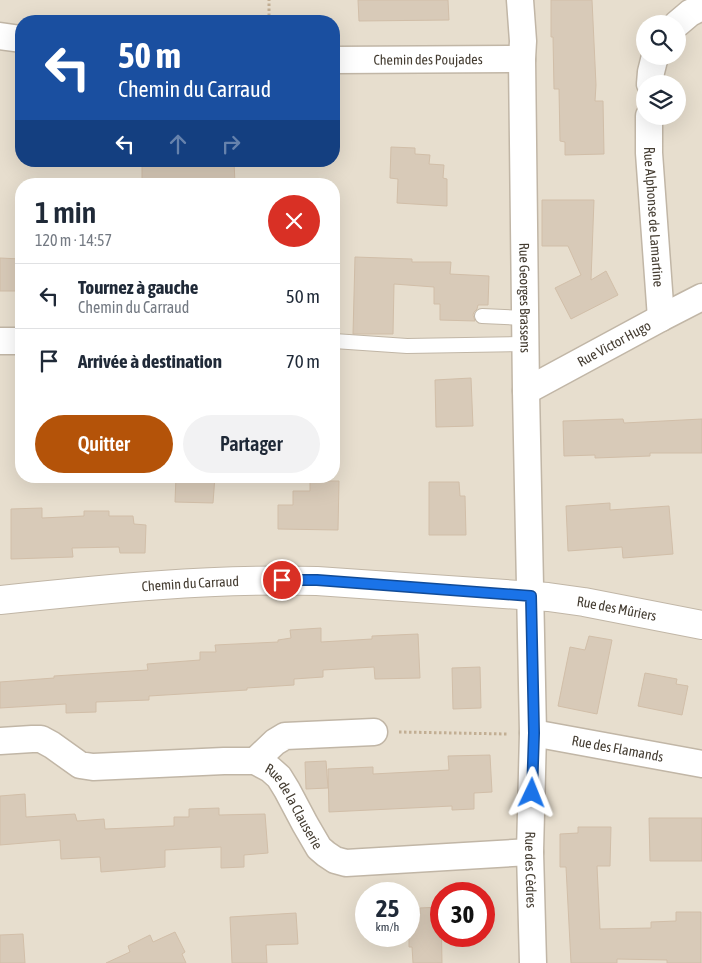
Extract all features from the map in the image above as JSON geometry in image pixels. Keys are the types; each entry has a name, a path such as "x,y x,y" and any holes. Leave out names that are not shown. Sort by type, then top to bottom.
{"street":[{"name":"Rue Georges Brassens","path":"520,0 523,42 525,331 531,596"},
{"path":"686,16 702,7"},
{"path":"0,36 15,38"},
{"name":"Chemin des Poujades","path":"340,60 522,59"},
{"name":"Rue Alphonse de Lamartine","path":"649,125 649,154 661,318"},
{"name":"Rue Victor Hugo","path":"526,390 702,298"},
{"path":"0,341 15,341"},
{"name":"Chemin du Carraud","path":"0,600 162,585 282,580 317,580 531,596"},
{"name":"Rue des Mûriers","path":"531,596 584,602 702,625"},
{"name":"Rue des Cèdres","path":"531,596 534,733 530,852 532,963"},
{"path":"255,761 274,742 285,736 374,732"},
{"name":"Rue des Flamands","path":"534,733 702,764"},
{"name":"Rue de la Clauserie","path":"0,741 40,740 52,745 80,765 93,767 255,761 270,768 279,777 319,848 335,860 346,863 530,852"}],"lane":[{"path":"482,316 525,331"},
{"path":"340,341 407,346 525,331"}],"path":[{"path":"270,0 270,15"},
{"path":"374,732 534,733"}],"shaded area":[{"path":"0,0 702,0 702,963 0,963"}],"building":[{"path":"358,0 448,0 449,20 359,21"},
{"path":"551,0 592,0 595,101 603,101 604,154 565,155 565,142 560,141 559,89 554,89"},
{"path":"391,147 415,148 415,154 430,155 429,164 444,165 443,178 447,179 447,206 397,203 398,179 390,178"},
{"path":"142,167 234,167 235,178 142,178"},
{"path":"542,200 594,200 591,280 606,271 618,295 571,319 555,288 581,275 568,246 542,246"},
{"path":"355,257 412,259 412,262 451,262 450,274 489,276 488,305 478,305 473,315 475,321 440,320 440,304 434,304 434,287 394,284 393,334 353,334"},
{"path":"0,258 15,259 15,291 0,291"},
{"path":"471,378 473,426 436,427 435,380"},
{"path":"623,419 624,423 702,419 702,453 650,453 650,456 595,458 595,455 564,456 563,421"},
{"path":"429,482 459,482 460,496 465,496 466,535 429,535"},
{"path":"176,483 214,483 213,503 175,502"},
{"path":"310,483 339,483 338,530 278,529 278,505 293,505 293,491 310,491"},
{"path":"610,503 610,510 669,506 673,554 623,558 622,547 568,551 566,506"},
{"path":"42,508 42,518 84,516 84,511 109,511 109,516 133,516 134,524 146,525 145,553 120,553 119,547 72,548 73,557 11,559 11,509"},
{"path":"321,628 321,642 372,639 372,636 418,634 420,678 375,679 374,667 323,670 323,677 294,679 294,685 149,696 149,700 96,702 96,712 66,713 66,704 0,708 0,682 54,678 54,676 148,670 147,664 200,660 200,652 216,652 215,645 278,642 278,640 291,638 290,630"},
{"path":"589,636 612,640 597,714 558,706 570,647 585,650"},
{"path":"480,667 481,708 453,709 452,668"},
{"path":"645,673 677,679 676,684 688,686 682,715 638,706"},
{"path":"490,755 492,792 474,793 474,809 452,810 452,806 329,812 328,769 373,767 373,774 449,770 448,756"},
{"path":"326,761 328,788 306,789 305,762"},
{"path":"25,794 26,817 75,814 77,821 104,819 105,829 174,826 174,817 189,817 189,809 219,808 219,815 265,814 268,853 244,855 244,867 221,868 221,847 165,850 165,867 101,872 100,857 61,859 60,840 0,845 0,796"},
{"path":"649,818 702,818 702,861 650,861"},
{"path":"578,827 611,827 610,866 597,866 600,929 651,928 651,922 676,921 676,912 701,912 701,963 667,963 667,960 617,959 617,963 571,963 566,867 560,867 560,834 578,833"},
{"path":"420,908 430,908 430,947 442,947 442,963 413,963 412,947 420,947"},
{"path":"296,913 298,944 266,945 267,963 232,963 230,917"},
{"path":"175,932 185,952 182,954 186,963 106,963 130,952 128,946 150,935 153,942"},
{"path":"23,934 25,963 0,963 0,935"}],"route":[{"path":"282,580 317,580 531,596 534,733 532,793"}]}
